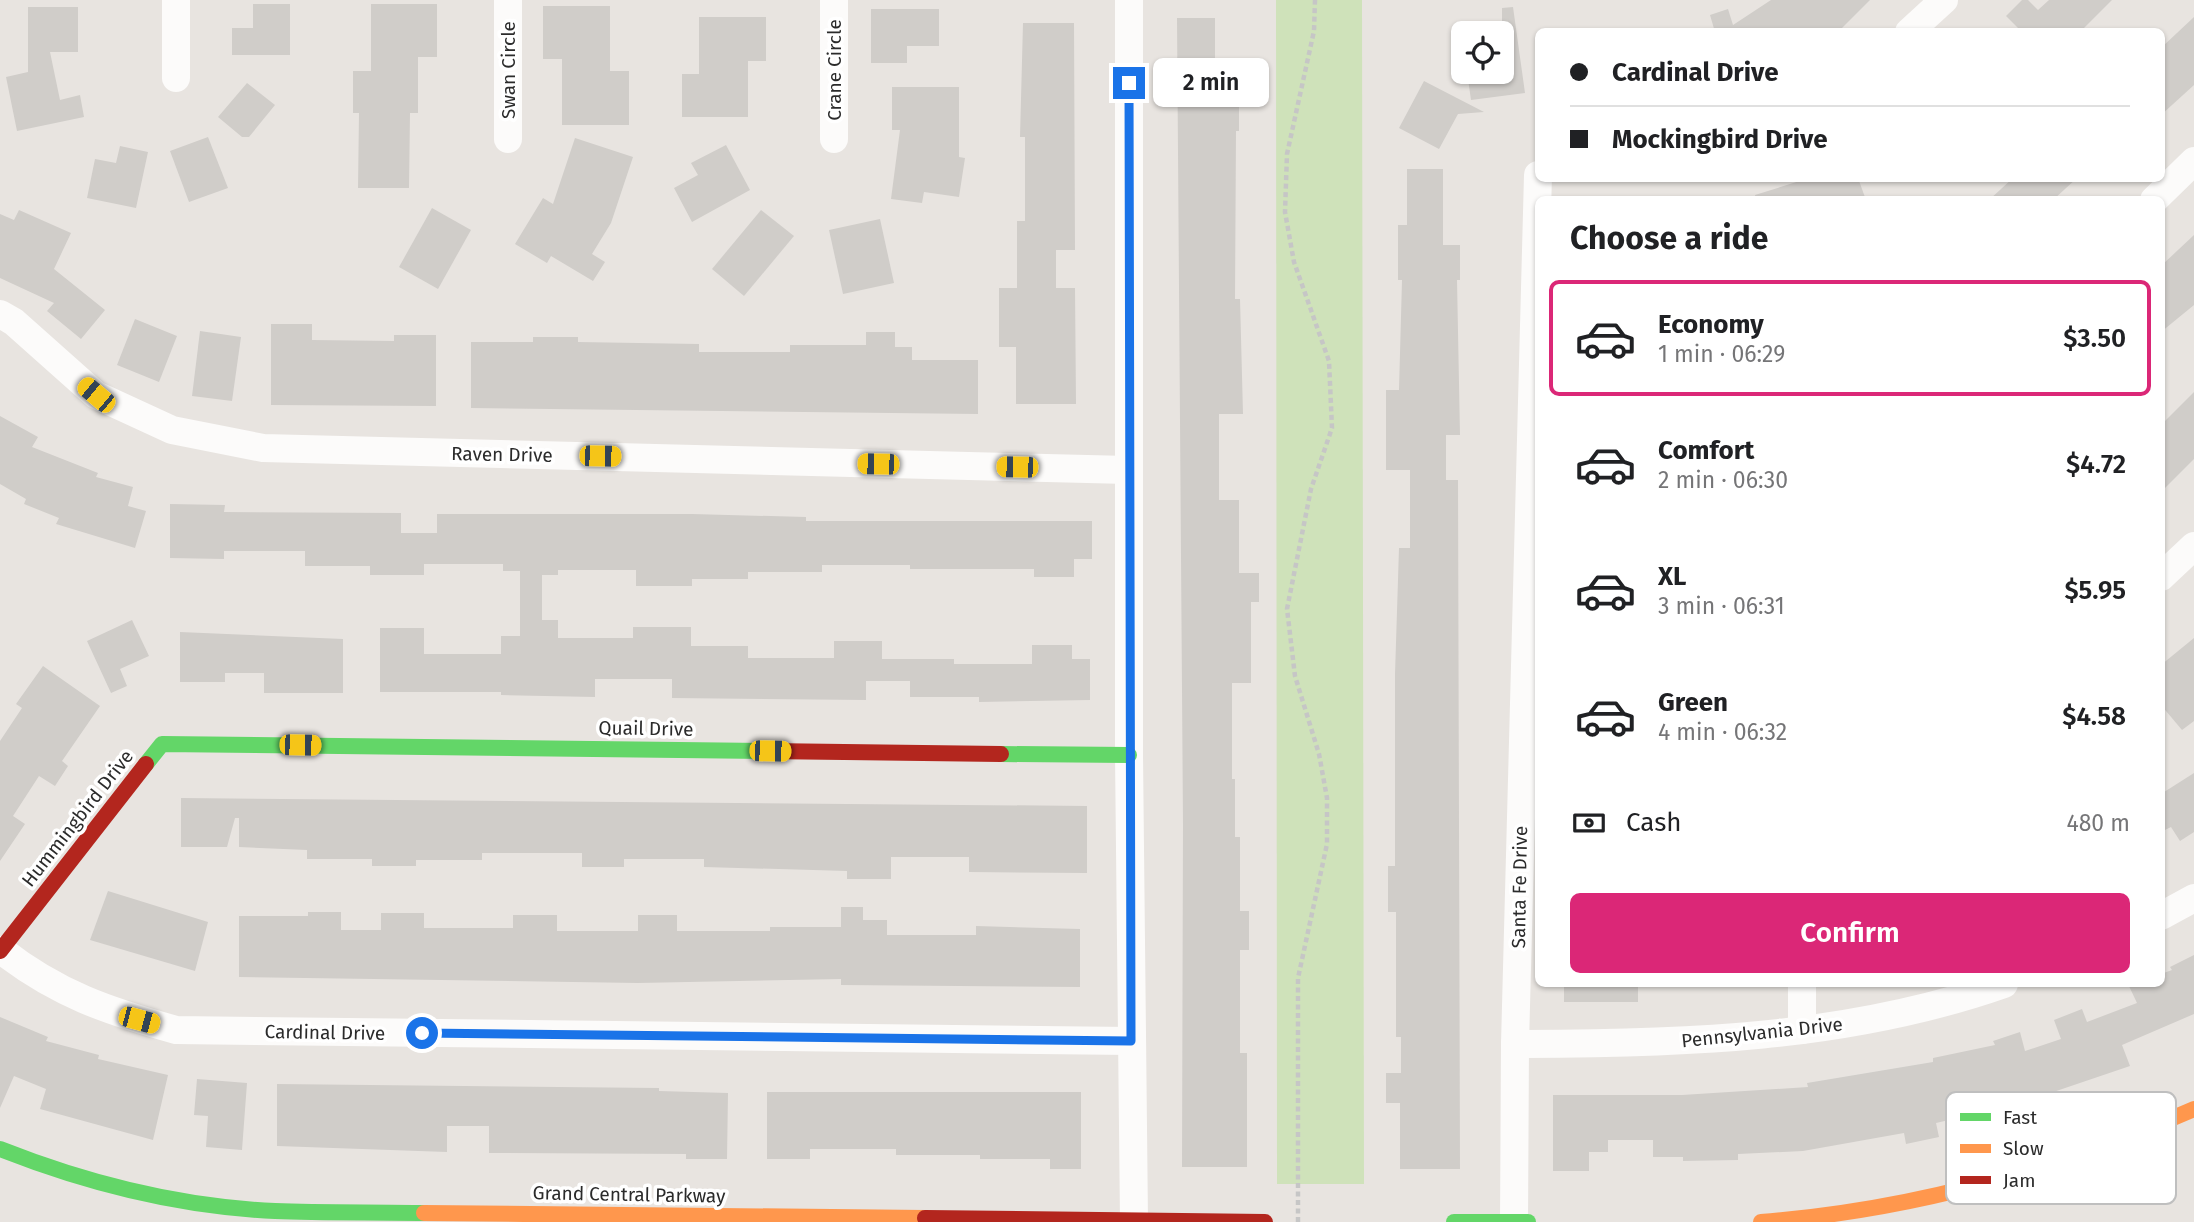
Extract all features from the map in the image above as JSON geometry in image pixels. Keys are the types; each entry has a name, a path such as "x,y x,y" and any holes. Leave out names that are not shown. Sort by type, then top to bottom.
{"street":[{"path":"176,0 176,78"},
{"name":"Swan Circle","path":"508,0 508,139"},
{"name":"Crane Circle","path":"834,0 834,139"},
{"path":"1129,0 1129,755 1134,1221"},
{"path":"1913,28 1944,0"},
{"path":"2158,196 2194,162"},
{"name":"Santa Fe Drive","path":"1514,1222 1515,1044 1535,288"},
{"name":"Raven Drive","path":"0,314 14,322 96,395 172,430 263,449 1128,470"},
{"path":"2165,573 2194,546"},
{"name":"Quail Drive","path":"162,744 1129,755"},
{"name":"Hummingbird Drive","path":"0,950 162,744"},
{"path":"2165,914 2194,898"},
{"name":"Cardinal Drive","path":"0,950 32,974 84,1002 176,1030 1131,1041"},
{"path":"1802,987 1802,1030"},
{"name":"Pennsylvania Drive","path":"1515,1044 1685,1041 1802,1030 1933,1006 1994,987"},
{"path":"2176,1117 2194,1109"},
{"name":"Grand Central Parkway","path":"0,1149 36,1163 170,1199 273,1217 1265,1222"},
{"path":"1761,1222 1872,1210 1946,1193"},
{"path":"1454,1222 1528,1222"}],"path":[{"path":"1298,1222 1298,978 1327,844 1327,797 1319,754 1295,676 1287,608 1311,489 1332,428 1329,361 1294,262 1285,212 1287,154 1314,32 1315,0"}],"green space":[{"path":"1276,0 1362,0 1364,1184 1277,1184"}],"building":[{"path":"1771,0 1870,0 1842,28 1714,28 1710,15 1728,9 1733,25"},
{"path":"2022,0 2028,0 2038,10 2049,0 2112,0 2084,28 2018,28 2006,16"},
{"path":"253,4 290,4 290,55 232,55 232,28 253,28"},
{"path":"371,4 437,4 437,57 418,57 418,113 410,113 409,188 358,188 359,113 353,113 353,71 371,71"},
{"path":"543,6 610,6 610,71 629,71 629,125 562,125 562,59 543,59"},
{"path":"28,7 78,7 78,52 50,52 60,100 80,95 84,117 17,131 6,77 28,72"},
{"path":"1513,7 1525,93 1471,100 1469,84 1514,84 1514,21 1502,21 1502,8"},
{"path":"871,9 939,9 939,46 907,46 907,63 871,63"},
{"path":"699,17 766,17 766,61 748,61 748,117 682,117 682,74 699,74"},
{"path":"2194,17 2194,85 2165,111 2165,44"},
{"path":"1177,18 1215,18 1215,75 1224,75 1224,94 1239,94 1239,131 1236,131 1235,299 1240,299 1243,414 1219,414 1219,500 1239,500 1239,573 1259,573 1259,602 1251,602 1251,683 1232,683 1232,779 1235,779 1235,837 1240,837 1240,911 1249,911 1249,950 1240,950 1240,1053 1247,1053 1247,1167 1182,1167 1183,824"},
{"path":"1023,23 1074,23 1075,250 1056,250 1056,288 1075,288 1076,404 1016,404 1016,347 999,347 999,288 1017,288 1017,221 1025,221 1025,137 1020,137"},
{"path":"1424,81 1484,112 1458,114 1439,149 1399,128"},
{"path":"247,83 275,105 249,137 242,137 218,117"},
{"path":"892,87 959,87 959,157 965,158 959,197 924,192 922,203 891,199 900,130 892,130"},
{"path":"208,137 228,188 189,202 170,151"},
{"path":"575,138 633,157 611,223 592,254 605,262 593,281 551,256 547,263 515,244 543,198 553,204"},
{"path":"726,145 750,190 692,222 674,188 698,175 691,163"},
{"path":"120,146 148,152 136,208 87,198 95,159 116,163"},
{"path":"1407,169 1443,169 1443,245 1460,245 1460,280 1457,280 1460,435 1446,435 1446,480 1458,480 1460,1169 1400,1169 1400,1103 1386,1103 1386,1073 1401,1073 1401,1037 1396,1037 1396,912 1388,912 1388,866 1395,866 1395,674 1399,548 1410,548 1410,470 1386,470 1386,390 1399,390 1402,280 1398,280 1398,225 1407,225"},
{"path":"1796,182 1859,182 1865,196 1755,196"},
{"path":"2009,182 2073,182 2057,196 1993,196"},
{"path":"432,208 471,230 438,289 399,267"},
{"path":"19,210 71,233 54,269 105,310 81,339 47,311 54,303 0,278 0,214 14,220"},
{"path":"761,210 794,236 744,296 712,269"},
{"path":"880,219 894,283 843,294 829,230"},
{"path":"2194,235 2194,305 2165,329 2165,262"},
{"path":"135,319 177,336 159,382 117,365"},
{"path":"271,324 312,324 312,340 394,341 394,335 436,335 436,406 271,405"},
{"path":"200,331 241,337 232,401 192,396"},
{"path":"866,332 895,332 895,347 912,347 912,360 978,360 978,414 471,408 471,342 533,342 533,337 578,337 578,342 699,344 699,352 790,352 790,345 866,345"},
{"path":"2194,392 2194,459 2165,488 2165,421"},
{"path":"0,416 38,437 32,447 98,473 96,477 133,487 128,506 146,511 135,548 56,524 59,518 24,504 26,499 0,484"},
{"path":"170,504 225,505 224,512 401,513 401,533 437,533 437,514 692,514 806,517 806,521 1092,521 1092,559 1074,559 1074,577 1034,577 1034,569 910,569 910,565 822,565 822,572 748,572 748,579 692,579 692,586 636,586 636,570 558,570 558,575 542,575 542,620 558,620 558,638 633,638 633,627 691,627 691,646 748,646 748,658 834,658 834,641 882,641 882,659 954,659 954,664 1032,664 1032,645 1072,645 1072,659 1090,659 1090,700 979,702 979,697 910,697 910,681 866,681 866,700 672,698 672,679 595,679 595,697 501,695 501,692 380,692 380,628 424,628 424,654 501,654 501,636 520,636 520,571 503,571 503,564 424,564 424,575 370,575 370,566 305,566 305,551 224,551 224,559 170,558"},
{"path":"132,620 149,656 120,669 127,686 111,693 87,641"},
{"path":"180,632 343,639 343,693 264,693 264,673 225,673 225,682 180,682"},
{"path":"2194,638 2194,721 2182,730 2165,710 2165,662"},
{"path":"43,666 100,706 62,761 68,766 55,786 39,776 13,816 25,824 0,861 0,741 22,708 16,704"},
{"path":"2194,773 2194,832 2180,841 2171,827 2165,830 2165,791"},
{"path":"181,798 1087,806 1087,873 969,872 969,857 891,857 891,879 847,879 847,871 704,867 704,859 624,859 624,867 582,867 582,853 482,853 482,860 416,860 416,866 372,866 372,859 307,859 307,850 239,847 239,818 235,818 227,847 181,847"},
{"path":"108,891 208,922 195,971 90,940"},
{"path":"841,907 863,907 863,920 887,920 887,935 976,935 976,926 1080,929 1080,987 841,985 841,979 638,983 239,977 239,916 308,916 308,912 341,912 341,930 381,930 381,913 424,913 424,928 513,928 513,915 557,915 557,931 638,931 638,915 677,915 677,931 770,931 770,927 841,927"},
{"path":"2194,955 2194,1014 2122,1045 2130,1066 2053,1092 1946,1092 1946,1121 1936,1123 1939,1137 1906,1144 1904,1133 1803,1151 1738,1154 1738,1160 1683,1161 1683,1157 1653,1157 1653,1140 1608,1140 1608,1152 1589,1152 1589,1171 1553,1171 1553,1095 1682,1095 1808,1087 1807,1083 1933,1062 1933,1058 1995,1045 1993,1041 2020,1032 2025,1051 2061,1039 2054,1020 2082,1009 2087,1022 2137,1003 2129,987 2165,987 2165,973 2172,970 2170,967"},
{"path":"1564,987 1638,987 1638,1002 1564,1002"},
{"path":"0,1017 48,1037 46,1041 99,1055 98,1059 168,1075 153,1140 40,1109 46,1089 14,1076 0,1108"},
{"path":"197,1079 247,1083 242,1150 206,1147 208,1116 194,1115"},
{"path":"277,1084 659,1088 659,1091 728,1093 727,1159 686,1159 686,1154 489,1153 489,1126 447,1126 447,1152 277,1146"},
{"path":"767,1092 1081,1092 1081,1169 1050,1169 1050,1159 980,1159 980,1155 896,1155 896,1149 810,1149 810,1159 767,1159"}],"traffic: fast":[{"path":"146,764 162,744 766,751"},
{"path":"1001,754 1129,755"},
{"path":"0,1149 100,1183 170,1199 275,1211 424,1213"},
{"path":"1454,1222 1528,1222"}],"traffic: slow":[{"path":"2176,1116 2194,1109"},
{"path":"1761,1222 1873,1208 1946,1193"},
{"path":"424,1213 925,1218"}],"traffic: jam":[{"path":"766,751 1001,754"},
{"path":"0,951 146,764"},
{"path":"925,1218 1265,1222"}],"route":[{"path":"422,1033 1131,1041 1129,83"}]}
